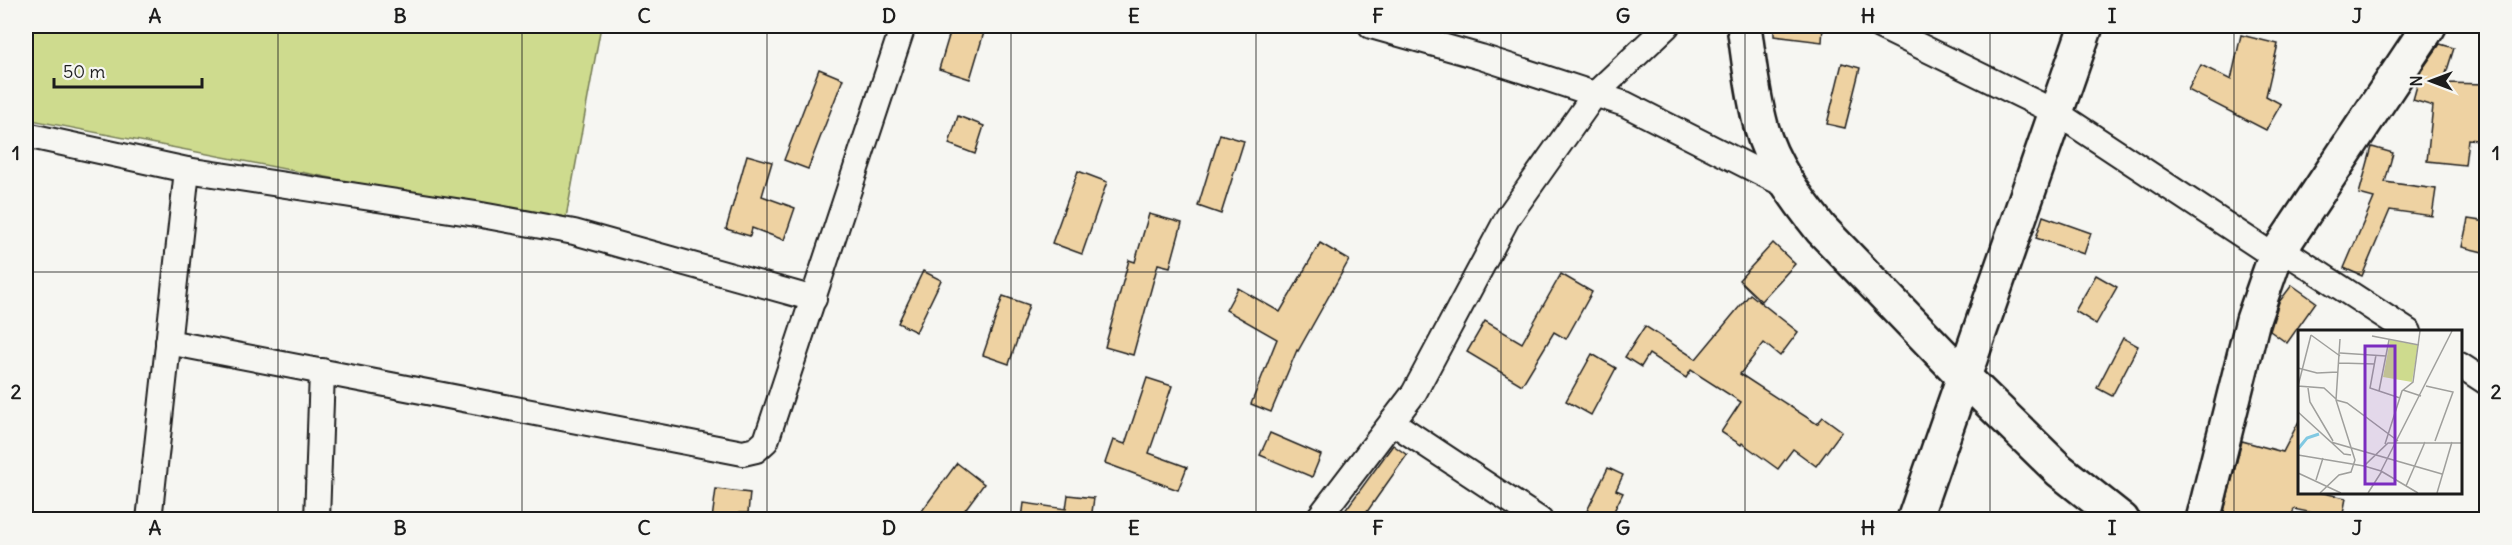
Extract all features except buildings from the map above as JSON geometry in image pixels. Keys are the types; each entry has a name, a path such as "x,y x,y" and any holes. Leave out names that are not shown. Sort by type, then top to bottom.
{"main road":[{"path":"1743,26 1761,128 1791,188 1821,229 1964,377 2059,470 2122,519"},
{"path":"1914,519 2086,26"},
{"path":"2203,519 2253,320 2278,252 2429,26"}],"street":[{"path":"168,342 743,453 756,450 766,441 903,26"},
{"path":"1371,26 1625,104 1791,188"},
{"path":"1317,519 1414,393 1508,217 1595,94 1667,26"},
{"path":"1879,26 2057,113 2406,330"},
{"path":"26,135 187,170 476,214 574,232 814,299"},
{"path":"149,519 187,170"},
{"path":"2461,366 2487,382"},
{"path":"316,519 321,371"},
{"path":"1392,422 1540,519"}],"green space":[{"path":"26,26 601,26 565,223 26,119"}]}
